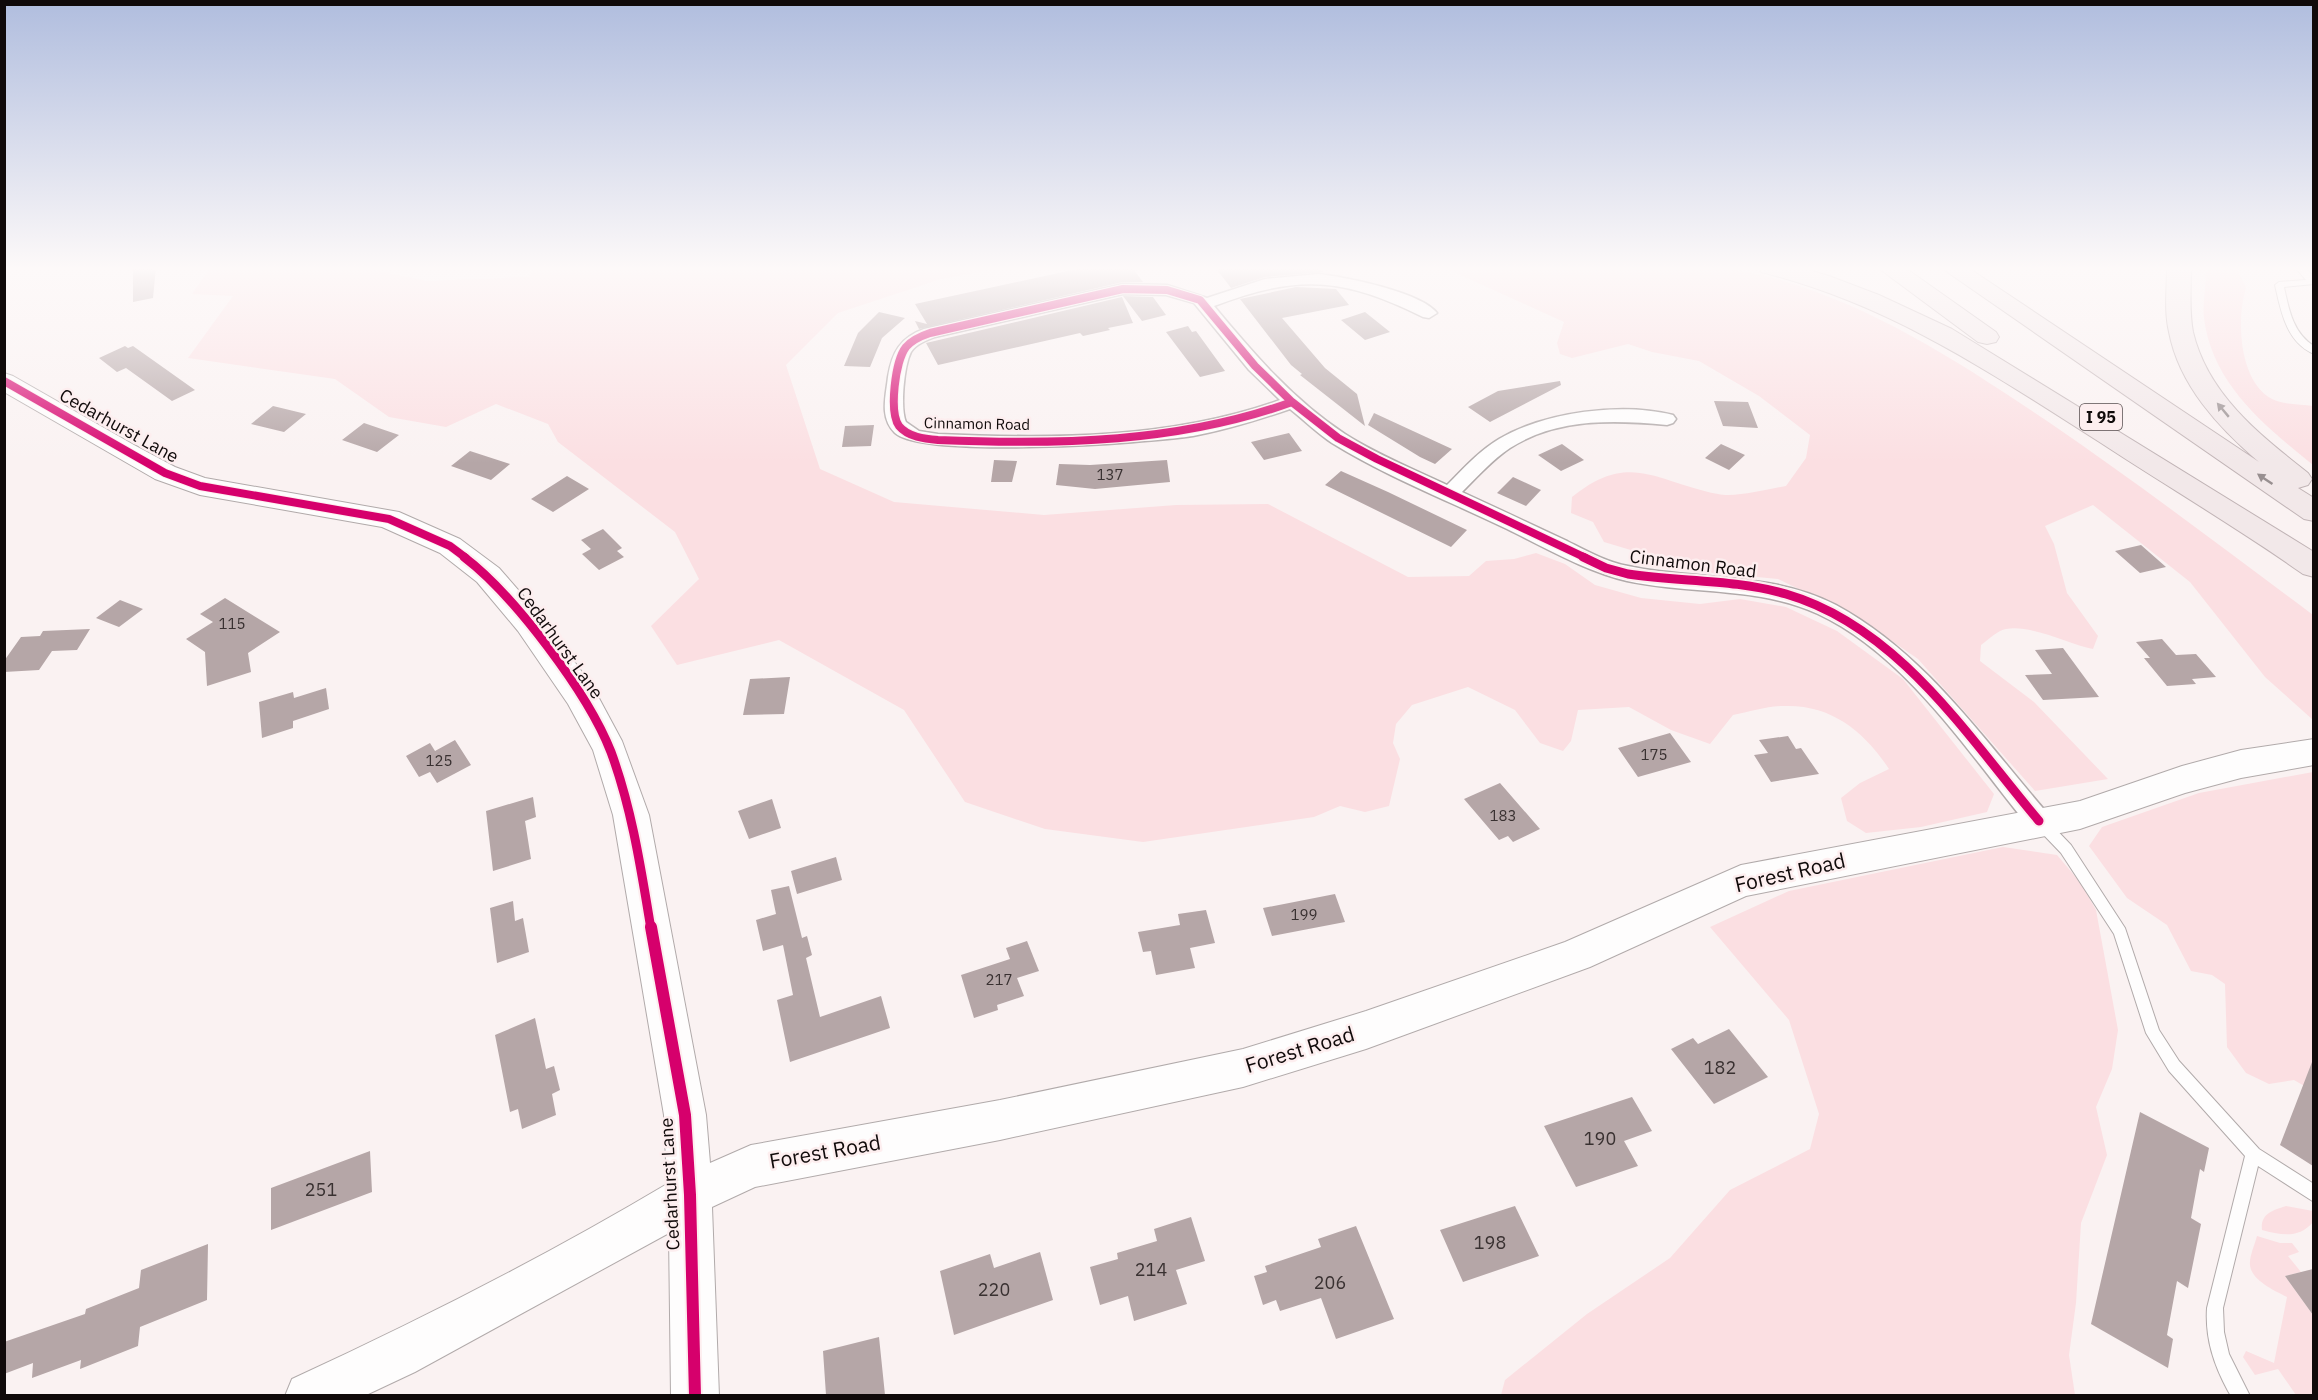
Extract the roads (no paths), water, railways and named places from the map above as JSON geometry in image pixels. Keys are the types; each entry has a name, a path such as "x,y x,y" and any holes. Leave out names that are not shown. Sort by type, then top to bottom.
{"highway":[{"path":"1941,332 2291,551"},
{"name":"I 95","path":"1981,332 2313,567"},
{"name":"I 95","path":"2048,332 2313,512"},
{"path":"2181,332 2196,372 2240,429 2313,490"}],"main road":[{"name":"Cedarhurst Lane","path":"4,381 123,451 165,473 200,486 389,519 450,546 488,575 529,623 581,696 610,750 631,815 685,1115 690,1195 695,1395"},
{"name":"Forest Road","path":"309,1395 398,1356 617,1239 690,1195 751,1166 1000,1120 1243,1068 1366,1030 1576,955 1741,881 2039,821 2080,815 2182,780 2241,764 2313,752"}],"street":[{"name":"Cinnamon Road","path":"933,332 915,340 902,352 892,415 906,433 925,439 1130,439 1189,433 1240,420 1292,402"},
{"name":"Cinnamon Road","path":"1228,332 1255,366 1292,402 1354,447 1606,568 1645,578 1760,588 1786,594 1829,612 1872,638 1911,669 2039,821"},
{"path":"1449,494 1503,445 1542,426 1567,419 1667,418"}],"lane":[{"path":"2293,332 2313,351"},
{"path":"2039,821 2066,849 2120,932 2150,1024 2174,1066 2253,1154 2313,1194"},
{"path":"2241,1395 2218,1353 2213,1328 2215,1308 2253,1154"}]}
